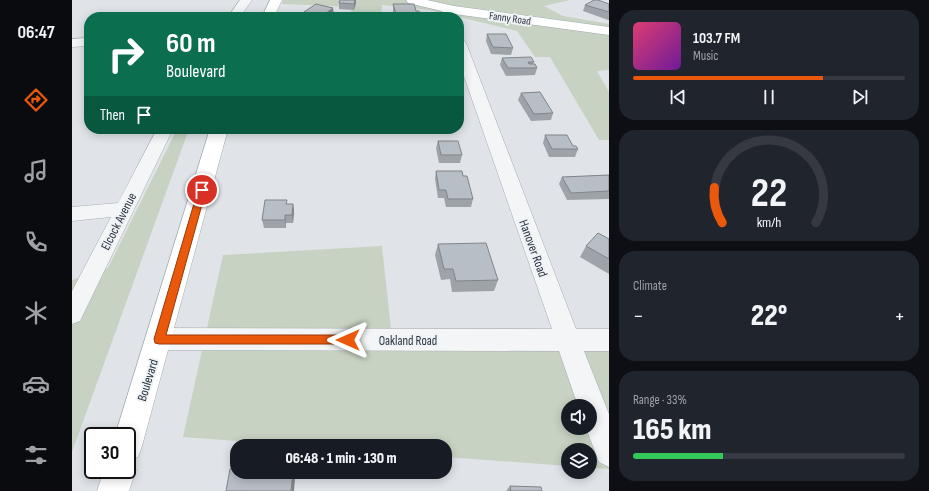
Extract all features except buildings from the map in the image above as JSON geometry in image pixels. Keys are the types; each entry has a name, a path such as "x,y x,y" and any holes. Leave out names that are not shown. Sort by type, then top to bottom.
{"main road":[{"path":"270,12 276,0"},
{"name":"Fanny Road","path":"412,0 445,12"},
{"name":"Fanny Road","path":"464,15 609,31"},
{"name":"Boulevard","path":"133,427 218,134"},
{"path":"113,491 117,479"}],"street":[{"path":"238,12 246,0"},
{"path":"72,42 84,42"},
{"name":"Hanover Road","path":"464,57 609,452"},
{"name":"Elcock Avenue","path":"72,314 162,134"},
{"path":"72,214 124,209"},
{"name":"Oakland Road","path":"159,339 609,340"}],"green space":[{"path":"283,0 570,0 544,6 563,16 609,24 609,70 597,71 609,92 609,140 599,140 550,57 535,57 517,31 464,18 464,12 438,12 382,5 381,12 350,12 353,7 282,4"},
{"path":"175,134 187,134 72,452 72,280 108,268"},
{"path":"382,246 392,338 609,341 609,469 597,468 597,443 561,443 561,465 452,458 452,439 230,439 230,441 183,437 223,255"}],"route":[{"path":"202,190 159,339 348,340"}]}
